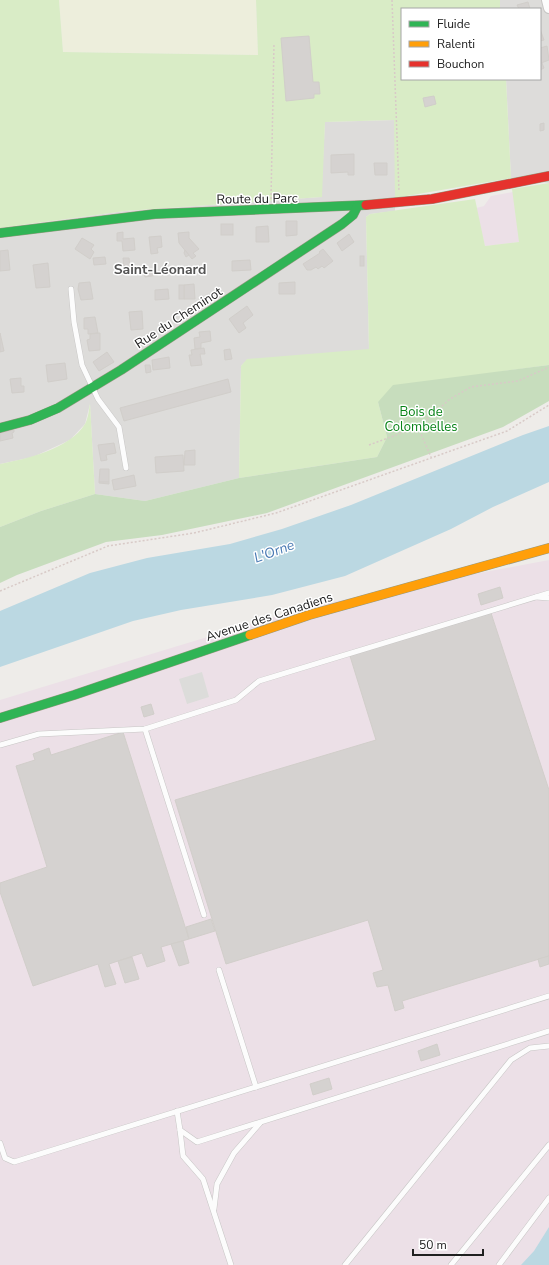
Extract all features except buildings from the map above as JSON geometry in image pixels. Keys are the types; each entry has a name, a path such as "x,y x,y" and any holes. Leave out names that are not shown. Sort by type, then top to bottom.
{"street":[{"path":"547,0 549,8"},
{"name":"Route du Parc","path":"0,233 155,214 271,211 357,207 399,203 432,199 549,176"},
{"name":"Rue du Cheminot","path":"0,428 43,416 127,366 331,232 348,219 356,211 357,207"},
{"name":"Avenue des Canadiens","path":"0,718 74,695 309,615 549,548"}],"lane":[{"path":"71,289 74,322 82,366 91,387 119,427 126,468"},
{"path":"0,746 39,734 145,729 236,700 259,681 533,596 549,593"},
{"path":"533,596 549,598"},
{"path":"145,729 204,915"},
{"path":"219,970 256,1087"},
{"path":"0,1143 5,1158 14,1162 549,996"},
{"path":"180,1130 197,1142 549,1031"},
{"path":"527,1038 530,1048"},
{"path":"345,1265 511,1060 530,1048 549,1046"},
{"path":"177,1112 183,1156 204,1180 231,1265"},
{"path":"214,1212 217,1184 234,1153 261,1122"},
{"path":"451,1265 549,1146"},
{"path":"499,1265 549,1198"}],"path":[{"path":"392,0 399,203"},
{"path":"271,211 274,43"},
{"path":"369,445 418,427 450,399 471,387 518,382 549,367"},
{"path":"0,591 108,546 194,533 276,513 431,456 507,431 549,405"},
{"path":"418,427 431,456"}],"shaded area":[{"path":"500,0 549,0 549,183 511,178 506,80 541,80 541,8 500,8"},
{"path":"395,120 395,211 370,214 366,217 369,350 247,360 241,366 239,478 145,501 95,494 90,404 85,424 70,440 33,457 0,464 0,228 125,211 321,197 325,122"},
{"path":"513,192 520,242 485,246 476,208 484,206 491,196"},
{"path":"549,560 549,1265 0,1265 0,700 296,610 394,589"},
{"path":"202,672 209,697 187,704 179,679"}],"green space":[{"path":"0,0 59,0 63,52 258,55 256,0 500,0 500,8 401,8 401,80 506,80 511,178 395,198 394,120 325,122 322,197 125,211 0,228"},
{"path":"59,0 256,0 258,55 63,52"},
{"path":"549,183 549,365 504,371 378,402 387,437 377,457 239,478 241,366 247,359 369,349 366,217 370,214 475,199 485,246 519,242 512,189"},
{"name":"Bois de Colombelles","path":"549,365 549,401 503,427 267,513 162,535 106,542 17,575 0,583 0,527 41,511 95,494 145,501 239,478 377,457 387,437 378,402 393,385"},
{"path":"90,403 95,494 41,511 0,527 0,464 47,452 69,440 78,433 85,424 88,417"}],"water":[{"name":"L'Orne","path":"549,426 549,482 493,507 451,529 345,576 272,595 181,610 133,621 0,667 0,611 90,573 147,558 230,544 282,529 351,505 523,435"},
{"path":"549,1227 549,1265 521,1265 534,1251"}],"traffic: fast":[{"path":"0,233 155,214 366,205"},
{"path":"0,428 30,420 58,408 121,370 342,224 353,215 357,207"},
{"path":"0,718 74,695 250,635"}],"traffic: slow":[{"path":"250,635 309,615 549,548"}],"traffic: jam":[{"path":"366,205 432,199 549,176"}],"district":[{"name":"Saint-Léonard","path":"160,269"}]}
